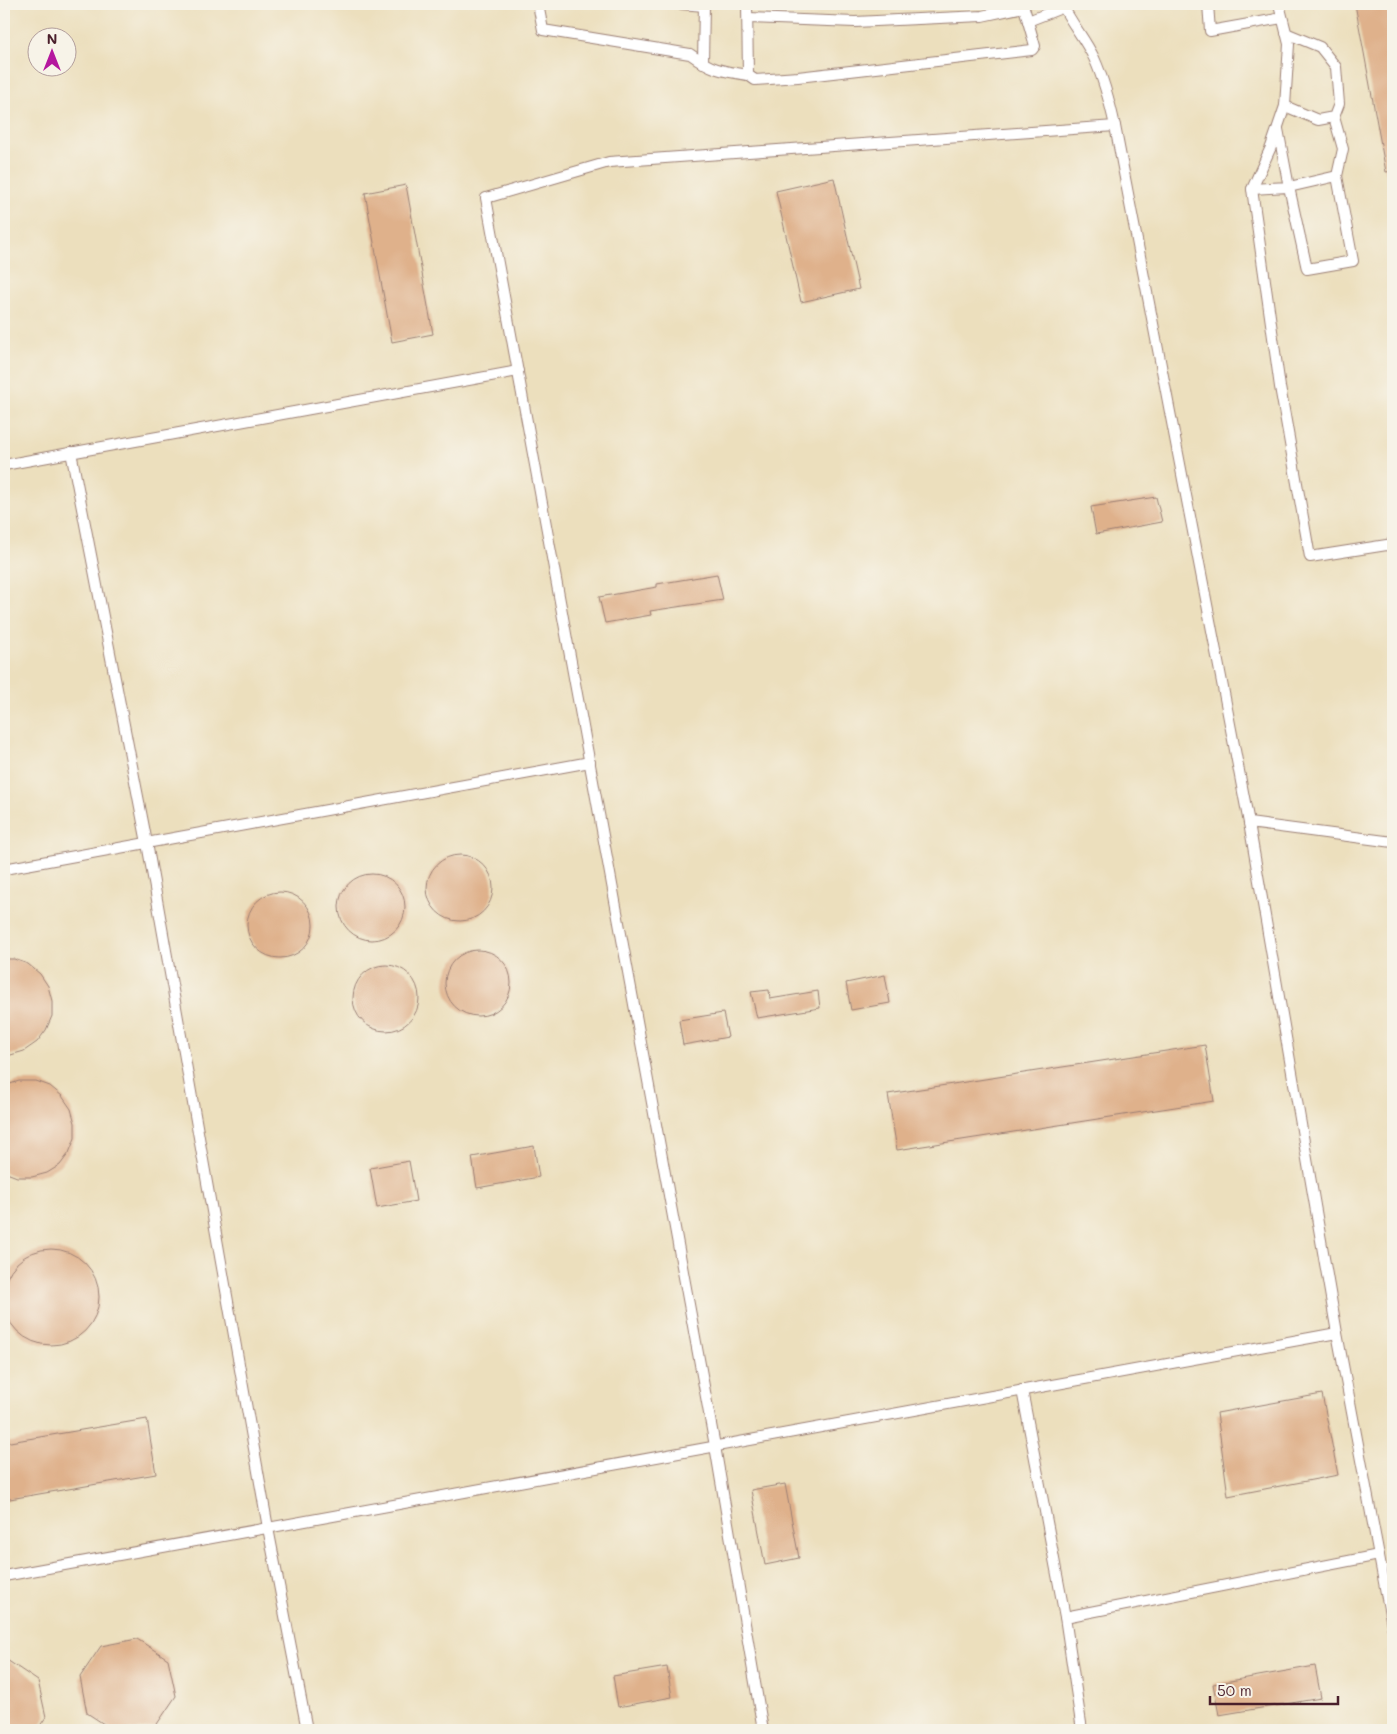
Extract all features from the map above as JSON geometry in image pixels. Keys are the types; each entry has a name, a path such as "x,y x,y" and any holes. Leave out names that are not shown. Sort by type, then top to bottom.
{"lane":[{"path":"538,4 542,30 690,54 718,71 748,75 755,80 1025,52 1032,50 1035,46 1023,5 982,16 855,22 748,18"},
{"path":"681,4 704,5 703,63"},
{"path":"747,4 748,75"},
{"path":"1208,4 1210,31 1282,18"},
{"path":"1279,4 1289,44 1284,106 1271,147 1252,189 1280,387 1310,557 1393,544"},
{"path":"1028,21 1063,5 1094,57 1107,92 1115,126 1249,823 1337,1333 1393,1630"},
{"path":"1277,128 1307,269 1353,260 1337,176 1344,149 1334,117 1339,104 1336,67 1320,47 1286,33"},
{"path":"1284,106 1318,120 1334,117"},
{"path":"763,1730 715,1446 486,198 609,162 1115,126"},
{"path":"1252,189 1289,187 1337,176"},
{"path":"4,465 518,371"},
{"path":"71,452 147,843 268,1528 307,1730"},
{"path":"4,869 590,762"},
{"path":"1249,823 1393,842"},
{"path":"4,1576 1337,1333"},
{"path":"1022,1390 1064,1617 1082,1730"},
{"path":"1064,1617 1379,1555"}],"building":[{"path":"1355,4 1393,4 1393,171 1386,172"},
{"path":"834,178 859,289 801,302 776,191"},
{"path":"406,185 433,334 392,342 365,193"},
{"path":"1156,497 1162,522 1096,534 1091,507"},
{"path":"717,574 723,600 650,611 651,615 605,623 599,597 657,587 657,584"},
{"path":"460,855 472,858 483,865 490,876 493,888 490,900 483,911 472,918 460,921 448,918 437,911 430,900 427,888 430,876 437,865 448,858"},
{"path":"372,874 384,877 395,884 402,895 405,907 402,919 395,930 384,937 372,940 360,937 349,930 342,919 339,907 342,895 349,884 360,877"},
{"path":"280,892 292,895 303,902 310,913 313,925 310,937 303,948 292,955 280,958 268,955 257,948 250,937 247,925 250,913 257,902 268,895"},
{"path":"478,950 490,953 501,960 508,971 511,983 508,995 501,1006 490,1013 478,1016 466,1013 455,1006 448,995 445,983 448,971 455,960 466,953"},
{"path":"4,959 14,959 28,964 40,974 48,986 52,1001 52,1016 46,1030 37,1042 24,1051 4,1057"},
{"path":"386,965 398,968 409,975 416,986 419,998 416,1010 409,1021 398,1028 386,1031 374,1028 363,1021 356,1010 353,998 356,986 363,975 374,968"},
{"path":"885,975 890,1003 851,1010 846,983"},
{"path":"769,990 770,999 818,991 820,1008 757,1018 751,992"},
{"path":"723,1013 728,1037 683,1045 679,1020"},
{"path":"1205,1045 1214,1101 897,1150 888,1094"},
{"path":"19,1081 36,1081 50,1086 62,1096 71,1109 75,1123 75,1138 69,1153 60,1165 47,1173 32,1177 17,1177 4,1172 4,1086"},
{"path":"534,1146 539,1177 477,1188 472,1157"},
{"path":"409,1161 416,1201 377,1208 370,1168"},
{"path":"51,1249 69,1253 85,1263 95,1279 99,1297 95,1315 85,1331 69,1341 51,1345 33,1341 17,1331 7,1315 3,1297 7,1279 17,1263 33,1253"},
{"path":"1322,1394 1338,1475 1228,1496 1217,1413"},
{"path":"147,1419 156,1474 4,1500 4,1443"},
{"path":"785,1484 799,1558 765,1565 751,1490"},
{"path":"137,1639 168,1659 176,1696 155,1727 137,1730 113,1730 87,1713 80,1677 101,1646"},
{"path":"4,1658 38,1681 46,1717 37,1730 4,1730"},
{"path":"1315,1666 1321,1698 1219,1715 1213,1684"},
{"path":"667,1667 672,1697 618,1707 613,1676"}]}
